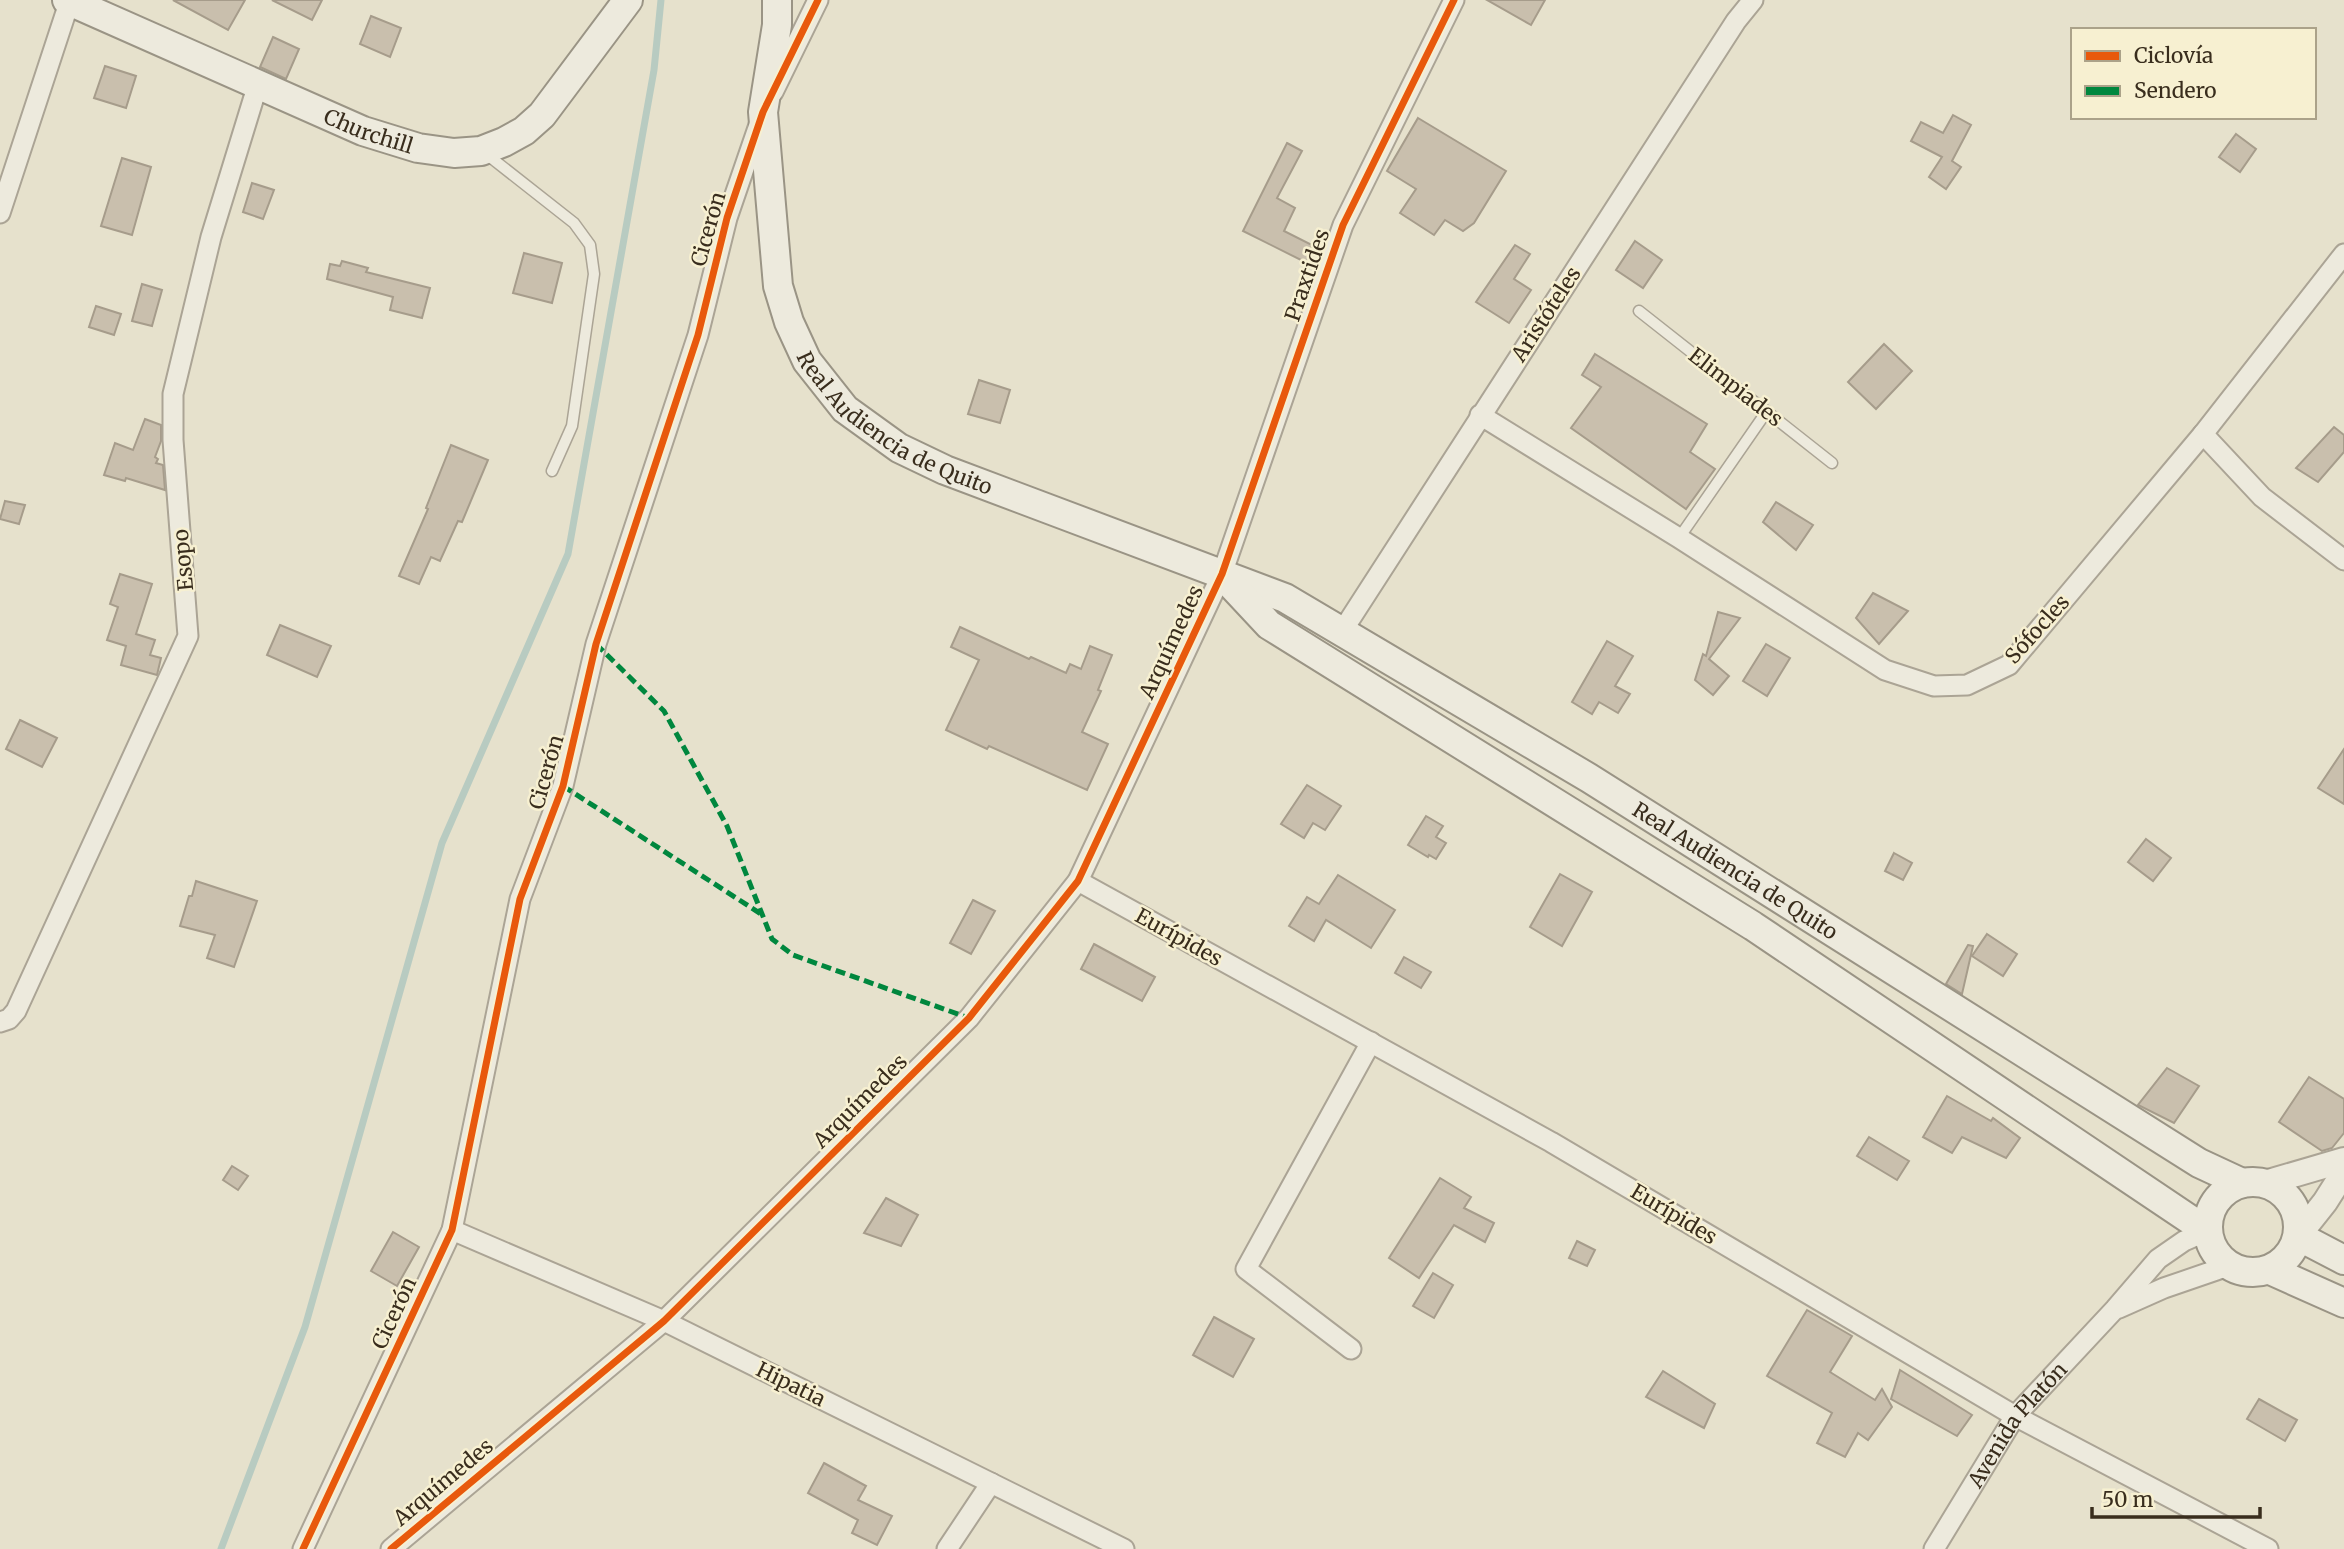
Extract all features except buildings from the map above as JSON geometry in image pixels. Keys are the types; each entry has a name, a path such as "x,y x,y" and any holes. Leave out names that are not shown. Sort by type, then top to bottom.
{"main road":[{"name":"Churchill","path":"69,0 363,131 418,148 454,153 481,151 524,131 542,115 628,0"},
{"path":"763,112 777,25 777,0"},
{"name":"Real Audiencia de Quito","path":"763,112 778,286 789,322 807,361 845,409 899,448 945,470 1285,598 1589,778 2199,1163 2253,1183"},
{"name":"Real Audiencia de Quito","path":"1222,574 1269,625 1753,926 2207,1231"},
{"path":"2253,1183 2284,1194 2297,1213 2298,1236 2283,1261 2270,1270 2254,1273 2228,1266 2213,1251 2207,1231 2212,1211 2223,1193 2253,1183"},
{"path":"2298,1236 2344,1260"},
{"path":"2270,1270 2344,1303"}],"street":[{"path":"0,213 69,0"},
{"name":"Cicerón","path":"303,1549 452,1230 520,899 563,786 596,644 698,335 727,218 763,112 818,0"},
{"name":"Praxtides","path":"1222,574 1343,225 1454,0"},
{"name":"Aristóteles","path":"1343,630 1480,415 1753,0"},
{"name":"Esopo","path":"8,1016 188,636 173,440 173,394 211,237 258,84"},
{"name":"Sófocles","path":"1480,415 1885,670 1934,686 1967,685 2009,665 2203,434 2344,254"},
{"path":"2203,434 2262,497 2344,560"},
{"name":"Arquímedes","path":"391,1549 664,1321 969,1018 1078,881 1222,574"},
{"name":"Eurípides","path":"1078,881 1551,1142 2015,1416 2268,1549"},
{"path":"1351,1349 1246,1269 1371,1042"},
{"path":"2253,1183 2344,1160"},
{"path":"2298,1236 2344,1172"},
{"name":"Hipatia","path":"452,1230 664,1321 1124,1549"},
{"name":"Avenida Platón","path":"1934,1549 2015,1416 2115,1310 2158,1259 2184,1241 2207,1231"},
{"name":"Avenida Platón","path":"2115,1310 2164,1288 2228,1266"},
{"path":"947,1549 991,1483"}],"lane":[{"path":"481,151 574,223 590,245 594,274 572,426 552,471"},
{"name":"Elimpiades","path":"1639,311 1832,463"},
{"path":"1679,538 1767,411"}],"waterway":[{"path":"221,1549 305,1327 442,843 568,554 654,70 661,0"}],"marked path":[{"path":"596,644 664,711 727,826 772,939 793,955 969,1018"},
{"path":"563,786 761,914"}],"cycle path":[{"path":"303,1549 452,1230 520,899 563,786 596,644 698,335 727,218 763,112 818,0"},
{"path":"391,1549 664,1321 969,1018 1078,881 1222,574 1343,225 1454,0"}]}
